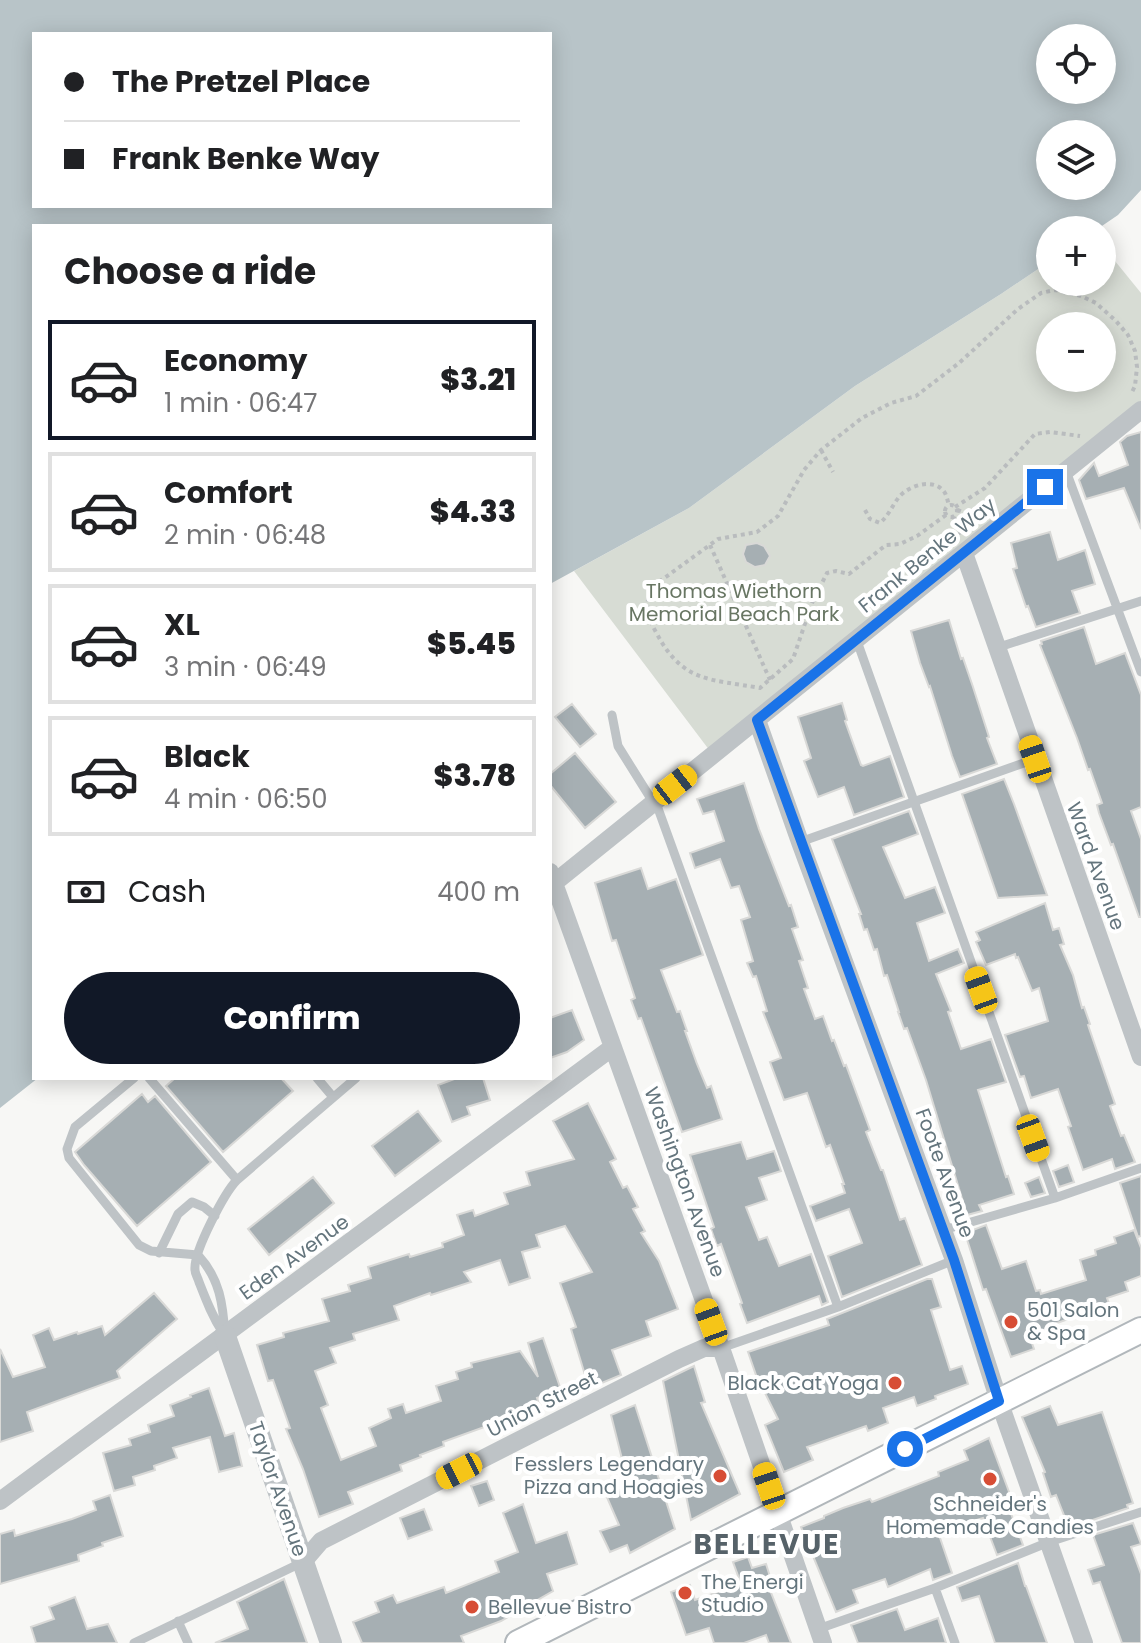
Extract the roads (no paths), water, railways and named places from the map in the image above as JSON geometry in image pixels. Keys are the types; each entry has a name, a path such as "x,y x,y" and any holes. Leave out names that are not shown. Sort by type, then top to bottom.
{"main road":[{"path":"518,1643 1141,1330"}],"street":[{"name":"Frank Benke Way","path":"552,878 857,641 1066,471 1106,438 1134,404"},
{"name":"Ward Avenue","path":"964,553 1141,1057"},
{"name":"Foote Avenue","path":"757,720 954,1260 999,1401 1084,1643"},
{"name":"Washington Avenue","path":"552,878 821,1636"},
{"name":"Eden Avenue","path":"0,1501 613,1047"},
{"name":"Taylor Avenue","path":"225,1336 331,1643"},
{"name":"Union Street","path":"303,1562 321,1541 679,1359 704,1348 721,1348"}],"lane":[{"path":"1066,471 1141,672"},
{"path":"996,648 1141,601"},
{"path":"857,641 1055,1198"},
{"path":"612,715 618,746 654,801 838,1307"},
{"path":"800,842 1035,759"},
{"path":"132,1080 75,1127 67,1149 69,1158 139,1245 159,1253 198,1255 209,1268 223,1304 225,1336"},
{"path":"151,1080 237,1180"},
{"path":"319,1080 333,1097"},
{"path":"225,1336 211,1314 195,1269 215,1216 237,1180 354,1080"},
{"path":"943,1230 1055,1198 1141,1168"},
{"path":"159,1253 178,1214 192,1202 215,1216"},
{"path":"721,1348 838,1307 954,1260"},
{"path":"821,1636 1049,1542 1141,1512"},
{"name":"Union Street","path":"134,1643 303,1562"},
{"path":"935,1588 955,1643"},
{"path":"178,1621 188,1643"}],"place":[{"name":"501 Salon & Spa","path":"1011,1322"},
{"name":"Black Cat Yoga","path":"895,1383"},
{"name":"Fesslers Legendary Pizza and Hoagies","path":"720,1476"},
{"name":"Schneider's Homemade Candies","path":"990,1479"},
{"name":"The Energi Studio","path":"685,1593"},
{"name":"Bellevue Bistro","path":"472,1607"}],"district":[{"name":"BELLEVUE","path":"767,1544"}],"park label":[{"name":"Thomas Wiethorn Memorial Beach Park","path":"734,602"}]}
